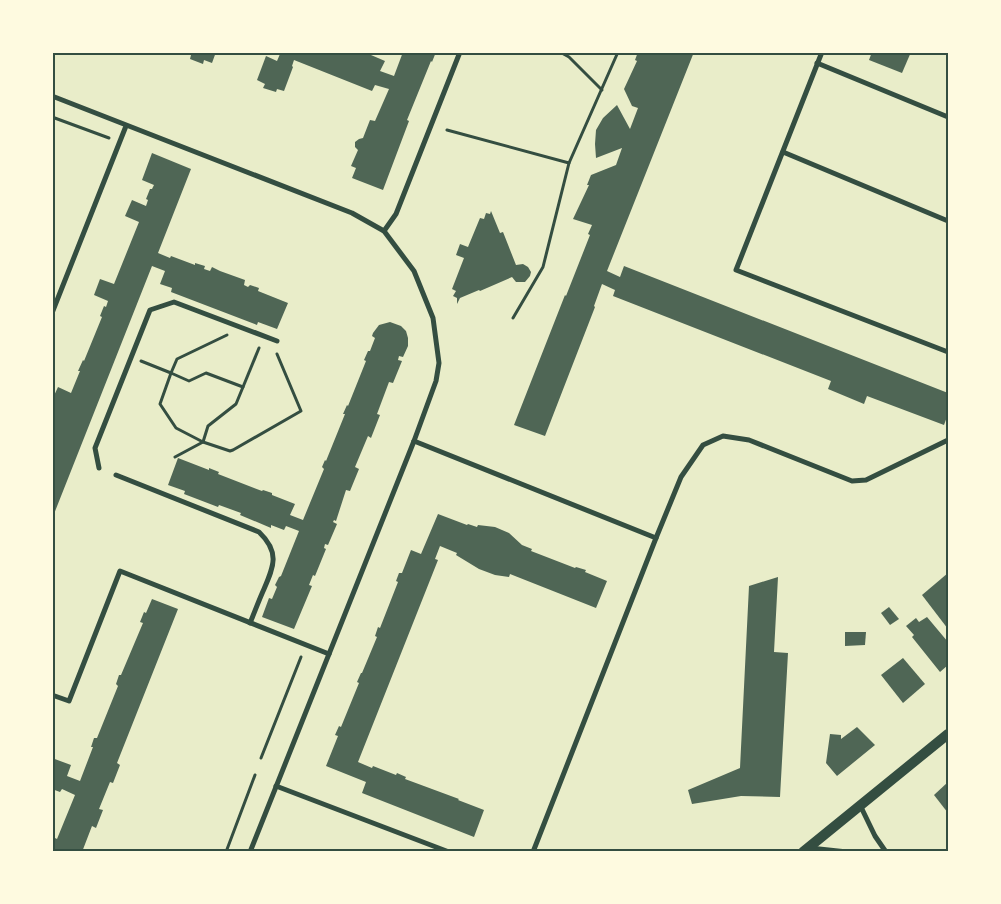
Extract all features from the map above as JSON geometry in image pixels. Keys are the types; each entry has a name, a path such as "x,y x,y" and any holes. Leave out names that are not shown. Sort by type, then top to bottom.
{"main road":[{"path":"805,850 948,734"}],"street":[{"path":"384,231 396,214 460,52"},
{"path":"822,52 736,270 948,352"},
{"path":"818,64 948,117"},
{"path":"52,96 352,213 384,231 414,271 433,318 439,363 436,381 414,441 250,852"},
{"path":"52,313 126,126"},
{"path":"783,152 948,221"},
{"path":"100,468 95,448 150,310 174,302 277,341"},
{"path":"533,852 681,477 703,445 723,436 749,440 852,481 866,480 948,440"},
{"path":"414,441 656,538"},
{"path":"116,475 259,532 268,541 272,551 274,566 250,622"},
{"path":"52,695 69,701 120,571 329,654"},
{"path":"276,786 449,852"},
{"path":"860,805 875,836 886,852"},
{"path":"805,850 847,852"}],"path":[{"path":"560,52 569,57 602,90"},
{"path":"513,318 543,267 569,163 618,52"},
{"path":"52,116 110,138"},
{"path":"447,130 569,163"},
{"path":"243,328 177,359 160,404 176,428 203,442 230,451 301,411 277,354 268,351"},
{"path":"227,335 235,338"},
{"path":"175,457 203,442 208,426 236,404 264,336"},
{"path":"251,344 260,348"},
{"path":"131,357 188,381 206,373 243,387"},
{"path":"261,758 302,655"},
{"path":"226,852 254,775"}],"building":[{"path":"186,52 216,52 212,63 204,60 203,64 190,59 191,55"},
{"path":"276,52 364,52 385,61 380,71 394,76 403,52 436,52 407,120 409,121 383,190 352,178 356,168 351,166 358,150 355,147 355,142 363,138 370,120 375,121 389,89 375,85 372,91 294,60 284,91 277,89 276,92 263,88 265,84 257,80 266,56 277,61 280,54"},
{"path":"638,52 694,52 607,271 620,277 624,266 948,393 948,414 944,425 867,396 864,404 828,389 831,381 613,296 615,290 602,284 595,307 545,436 514,425 590,235 588,234 592,225 573,219 589,185 587,185 591,175 616,165 622,148 596,158 596,130 603,118 617,105 630,129 638,108 632,106 624,89 637,61 635,60"},
{"path":"872,52 911,52 902,73 869,60"},
{"path":"152,153 191,169 158,253 195,265 195,263 205,266 204,269 210,271 212,267 245,280 244,285 248,287 250,285 259,288 258,291 288,303 277,329 258,322 257,325 171,292 172,288 160,284 165,271 152,266 52,519 52,400 58,387 71,393 80,371 78,371 102,317 100,316 108,301 94,295 100,279 114,284 139,222 125,216 132,200 146,206 148,200 146,199 154,185 142,180"},
{"path":"491,211 500,233 503,232 516,265 523,264 528,267 531,272 530,276 525,282 516,282 512,277 460,298 457,304 457,298 453,296 456,291 452,289 464,258 456,255 460,244 468,247 480,218 484,219 486,213 490,214"},
{"path":"390,322 401,326 406,331 408,346 403,357 399,356 398,360 402,361 393,383 389,382 377,414 380,415 371,438 368,436 355,467 359,469 350,491 346,490 336,521 334,520 333,522 337,524 328,545 325,544 324,548 326,549 315,576 313,575 309,585 312,586 294,629 262,617 269,598 272,599 277,587 275,585 281,576 299,531 286,526 284,530 271,525 271,528 240,515 241,513 219,505 218,507 184,494 185,491 168,485 178,458 209,470 209,468 219,472 218,474 272,493 272,495 295,504 290,515 303,520 324,469 322,467 345,414 343,414 366,361 364,360 375,338 372,336 373,333 379,325"},
{"path":"438,514 467,525 495,527 509,533 522,545 532,549 531,551 575,568 586,570 585,572 607,581 596,608 510,574 509,577 495,575 479,569 456,555 457,553 440,546 435,559 438,560 358,762 396,775 397,773 406,777 405,779 484,810 474,837 362,793 366,782 326,766 338,736 335,735 339,726 341,727 359,683 357,682 377,637 375,636 378,627 380,628 398,582 396,581 399,573 402,573 411,550 421,554"},
{"path":"948,573 948,629 922,595"},
{"path":"778,577 774,652 788,653 780,797 741,796 692,804 688,790 740,768 749,586"},
{"path":"152,599 178,609 117,763 120,765 113,783 110,782 99,809 103,810 96,828 92,826 82,852 52,852 52,845 55,838 57,839 75,795 62,789 60,792 52,789 52,758 71,765 67,776 80,781 93,747 91,747 94,738 97,738 118,686 116,684 119,675 121,675 143,623 140,622 144,612 146,613"},
{"path":"889,607 899,619 890,625 881,613"},
{"path":"927,617 948,642 948,665 940,672 912,637 914,635 906,626 916,618 919,622"},
{"path":"845,632 866,632 865,645 845,646"},
{"path":"903,658 925,684 903,703 881,675"},
{"path":"857,727 875,745 837,776 826,763 830,734 841,735 841,739"},
{"path":"948,782 948,813 934,795"}]}
